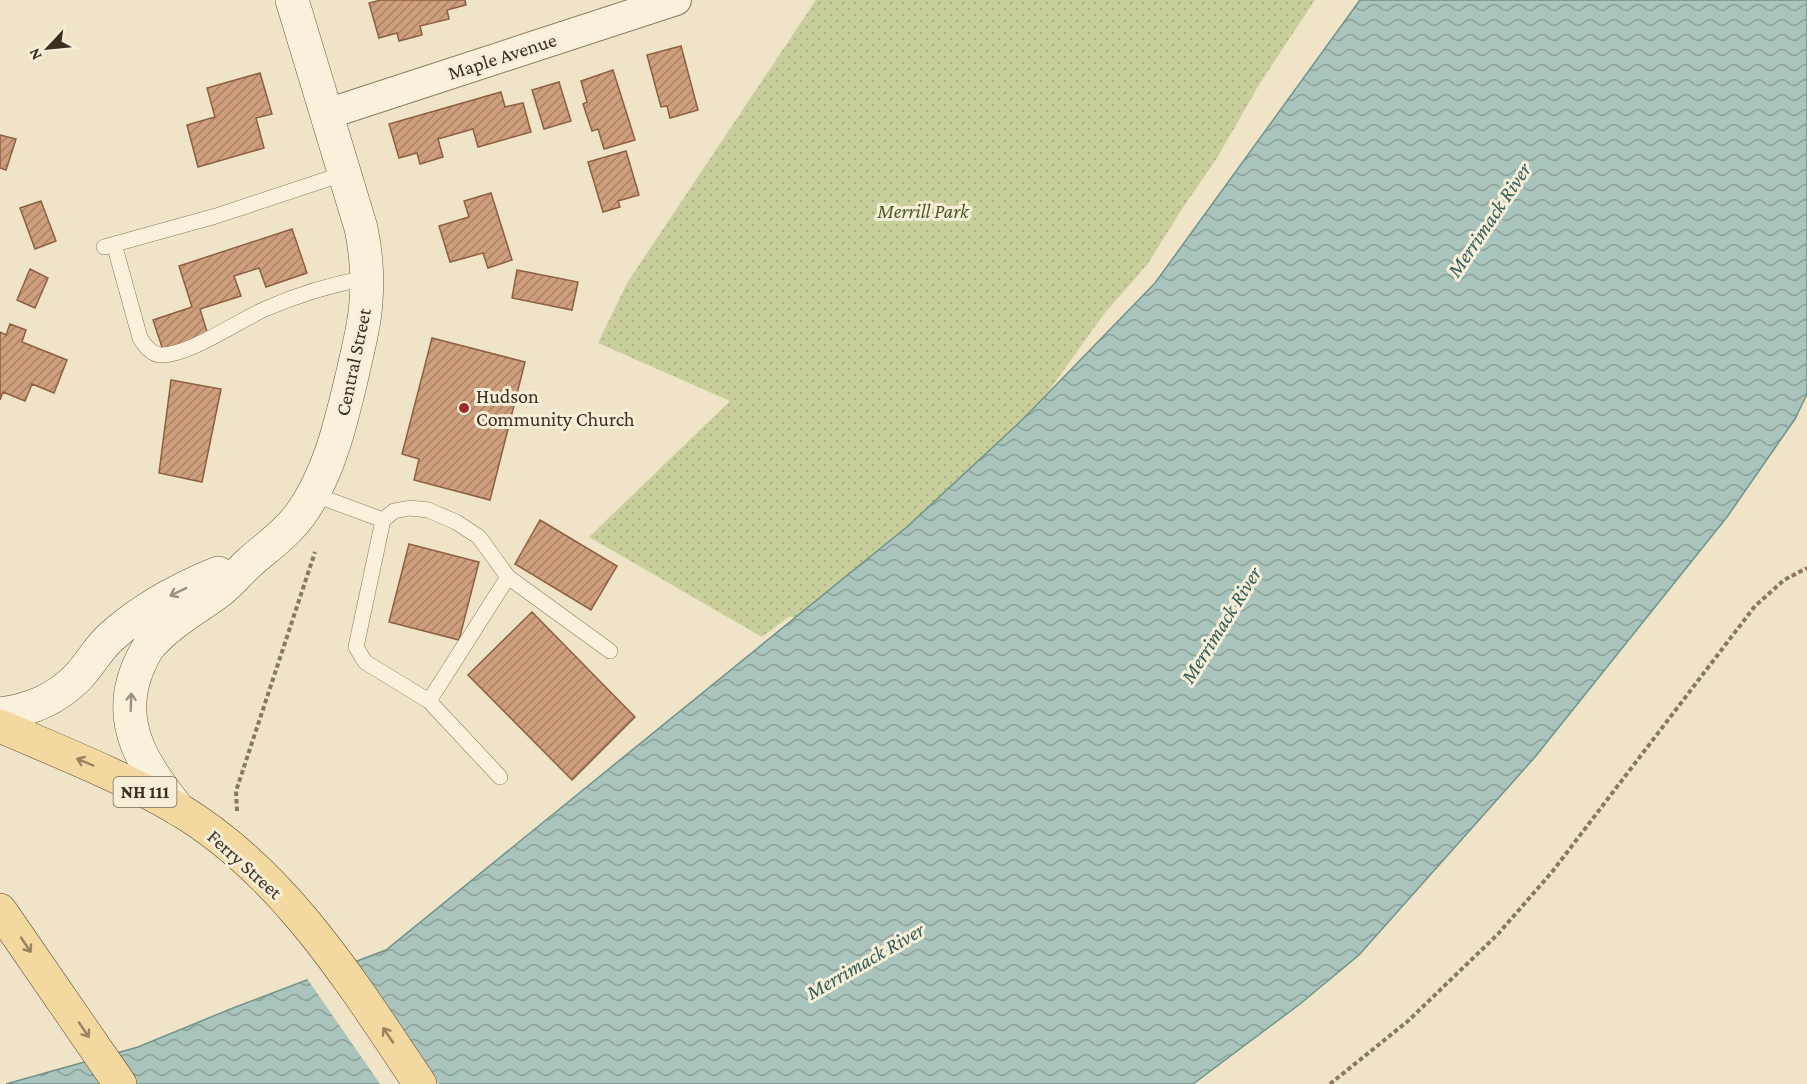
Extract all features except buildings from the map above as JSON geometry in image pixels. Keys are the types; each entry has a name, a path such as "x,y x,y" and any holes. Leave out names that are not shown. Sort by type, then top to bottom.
{"main road":[{"name":"Central Street","path":"251,561 271,546 298,517 313,494 332,451 348,395 364,322 367,278 366,252 361,228 292,0"},
{"path":"0,714 43,703 58,694 78,677 111,637 128,622 165,598 215,574 251,561"},
{"path":"179,810 154,778 138,749 131,720 132,682 150,645 170,626 222,589 251,561"},
{"name":"Ferry Street","path":"0,726 114,774 179,810 242,856 308,925 354,985 420,1084"},
{"path":"0,910 120,1084"}],"street":[{"name":"Maple Avenue","path":"327,114 676,0"}],"lane":[{"path":"346,173 216,216 109,245 140,338 147,348 157,355 168,354 204,341 228,327 284,302 342,283 367,278"},
{"path":"313,494 383,520"},
{"path":"500,777 429,701 365,662 356,647 383,520 394,512 410,507 428,510 456,522 479,537 508,577 610,651"},
{"path":"429,701 508,577"}],"path":[{"path":"237,811 236,791 315,552"},
{"path":"1330,1084 1408,1021 1498,934 1552,872 1755,606 1784,580 1807,568"}],"green space":[{"name":"Merrill Park","path":"816,0 1315,0 1260,83 1217,158 1147,265 1104,314 1026,423 804,618 789,617 762,637 589,537 730,401 598,343 627,283"}],"water":[{"name":"Merrimack River","path":"1360,0 1807,0 1807,394 1795,419 1727,517 1535,757 1359,955 1300,1004 1193,1084 6,1084 138,1047 386,950 908,526 1023,419 1155,283"}],"pier":[{"path":"354,959 439,1084 380,1084 306,977"}],"place":[{"name":"Hudson Community Church","path":"464,408"}]}
